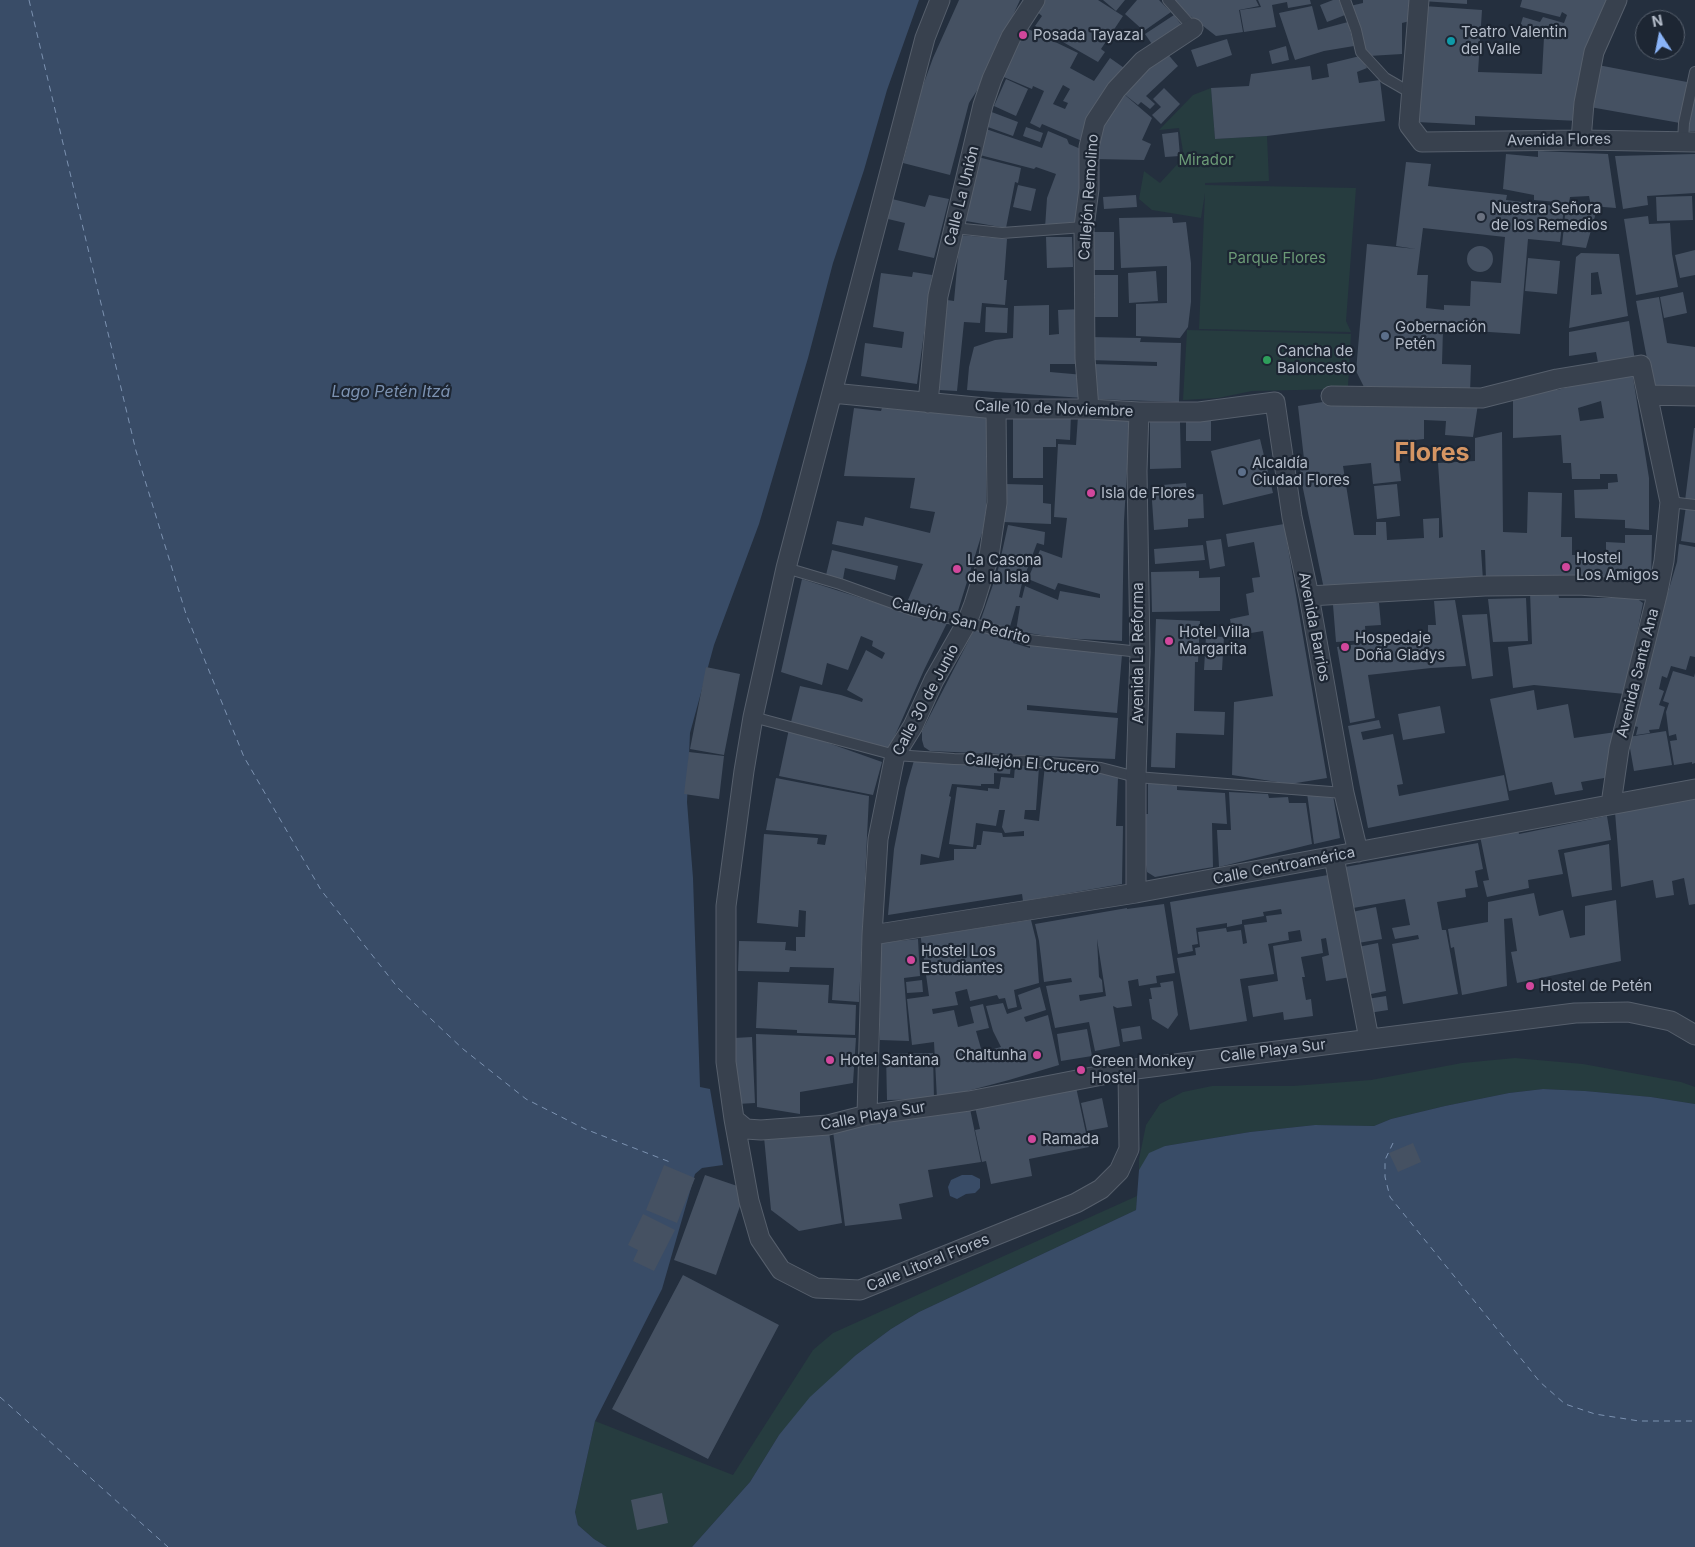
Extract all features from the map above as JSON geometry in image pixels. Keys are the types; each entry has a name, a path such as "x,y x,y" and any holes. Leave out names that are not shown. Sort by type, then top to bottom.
{"street":[{"name":"Calle Litoral Flores","path":"940,0 925,38 786,568 744,771 726,906 726,1062 734,1120 749,1201 760,1239 781,1270 816,1288 860,1290 1076,1203 1101,1189 1119,1171 1129,1149 1128,1070"},
{"name":"Calle La Unión","path":"928,403 938,296 984,106 992,79 1011,37 1036,0"},
{"path":"1411,93 1419,0"},
{"path":"1582,140 1585,95 1594,52 1617,0"},
{"name":"Callejón Remolino","path":"1089,409 1085,358 1084,227 1089,189 1089,147 1094,122 1116,90 1143,61 1193,28"},
{"name":"Avenida Flores","path":"1411,93 1409,125 1422,142 1689,141"},
{"name":"Avenida Santa Ana","path":"1331,396 1482,398 1557,379 1641,365 1670,502 1664,561 1619,749 1611,804"},
{"name":"Calle 10 de Noviembre","path":"832,393 996,409 1089,409 1139,412 1199,412 1276,402"},
{"path":"1646,395 1695,396"},
{"name":"Avenida Barrios","path":"1276,402 1292,517 1309,596 1344,793 1358,852"},
{"name":"Calle 30 de Junio","path":"866,1115 872,935 878,839 895,755 913,726 934,680 967,622 989,556 997,503 996,409"},
{"name":"Avenida La Reforma","path":"1136,893 1136,776 1140,652 1137,471 1139,412"},
{"path":"1309,596 1485,586 1541,585 1579,585 1658,591"},
{"name":"Calle Centroamérica","path":"872,935 1136,893 1695,789"},
{"path":"1334,857 1368,1039"},
{"name":"Calle Playa Sur","path":"734,1120 746,1129 761,1130 828,1125 866,1115 969,1101 1128,1070 1575,1013 1628,1012 1671,1021 1695,1035"}],"lane":[{"path":"1168,0 1193,28"},
{"path":"1345,0 1356,30 1361,52 1385,78 1411,93"},
{"path":"1689,141 1684,123 1695,72"},
{"path":"954,228 1002,233 1084,227"},
{"path":"1670,502 1695,505"},
{"name":"Callejón San Pedrito","path":"786,568 840,584 914,611 967,622 1029,640 1140,652"},
{"name":"Callejón El Crucero","path":"754,717 895,755 1029,761 1101,768 1136,776 1344,793"}],"green space":[{"name":"Parque Flores","path":"1211,88 1215,139 1267,136 1269,181 1205,183 1205,185 1356,188 1346,321 1351,332 1199,329 1205,193 1201,218 1152,210 1139,199 1144,171 1160,183 1184,157 1179,128 1159,130 1193,95"},
{"name":"Cancha de Baloncesto","path":"1187,330 1351,334 1348,386 1343,389 1252,391 1218,398 1183,400"},
{"path":"1515,1058 1583,1064 1681,1082 1695,1087 1695,1104 1651,1097 1585,1091 1543,1089 1509,1093 1391,1119 1374,1126 1315,1125 1250,1132 1165,1146 1139,1170 1139,1159 1146,1125 1160,1104 1183,1092 1212,1086 1293,1086 1371,1080 1462,1063"},
{"path":"1137,1196 1136,1210 919,1312 891,1329 856,1355 779,1435 750,1482 692,1547 607,1547 578,1525 575,1512 595,1421 733,1475 813,1350 833,1333"}],"water":[{"name":"Lago Petén Itzá","path":"0,0 919,0 887,90 864,170 833,263 808,358 759,524 714,645 690,733 687,802 693,878 700,1087 710,1089 723,1165 702,1168 695,1174 662,1289 595,1421 575,1512 578,1525 607,1547 0,1547"},
{"path":"1543,1089 1651,1097 1695,1104 1695,1547 692,1547 750,1482 779,1435 810,1397 856,1355 891,1329 919,1312 1136,1210 1139,1170 1149,1153 1165,1146 1250,1132 1315,1125 1374,1126 1391,1119 1445,1106 1509,1093"},
{"path":"962,1175 972,1175 980,1179 980,1188 975,1193 966,1194 957,1199 950,1196 948,1187 951,1180"}],"building":[{"path":"959,0 1020,0 983,81 969,103 950,175 903,163 921,91 933,58"},
{"path":"1042,0 1098,0 1123,16 1101,49 1105,52 1098,62 1035,26 1042,16 1035,10"},
{"path":"1103,0 1125,0 1116,11"},
{"path":"1137,0 1159,0 1171,12 1144,31 1125,14"},
{"path":"1175,0 1256,0 1259,6 1239,10 1243,32 1216,36 1189,15"},
{"path":"1258,0 1310,0 1311,4 1288,8 1287,2 1272,5 1276,27 1244,32 1240,10 1261,7"},
{"path":"1333,0 1339,0 1345,15 1327,22 1320,5"},
{"path":"1363,0 1412,0 1410,21 1402,23 1402,54 1369,56 1364,50 1361,29 1358,30 1350,6 1363,3"},
{"path":"1467,0 1467,4 1422,1"},
{"path":"1522,0 1610,0 1583,56 1578,121 1475,116 1475,125 1417,122 1424,6 1482,10 1478,72 1542,74 1544,37 1519,30 1523,17 1540,22 1543,17 1564,23 1567,15 1562,12 1560,17 1520,7"},
{"path":"1312,6 1318,30 1348,22 1354,46 1324,51 1295,60 1279,13"},
{"path":"1174,15 1185,30 1156,50 1145,34"},
{"path":"1022,26 1078,53 1070,68 1094,81 1110,58 1127,70 1082,141 1042,124 1040,128 1030,123 1044,91 1033,86 1032,89 999,75","holes":["1063,85 1070,89 1063,101 1068,103 1065,109 1053,104"]},
{"path":"1227,39 1232,55 1197,67 1191,50"},
{"path":"1286,46 1289,60 1272,64 1269,51"},
{"path":"1165,51 1178,66 1146,96 1155,104 1150,109 1141,102 1138,105 1119,90"},
{"path":"1360,56 1367,68 1357,72 1359,83 1380,80 1385,121 1267,136 1215,139 1211,88 1249,86 1251,74 1310,66 1312,80 1329,77 1327,64"},
{"path":"1598,65 1687,82 1680,123 1590,107"},
{"path":"1006,79 1028,89 1016,116 994,106"},
{"path":"1695,87 1695,131 1687,131"},
{"path":"1164,88 1180,104 1161,124 1152,115 1161,107 1153,99"},
{"path":"1119,90 1152,118 1142,140 1151,144 1144,160 1094,159 1093,148"},
{"path":"989,111 1018,122 1013,136 985,126"},
{"path":"1026,127 1043,133 1040,142 1023,136"},
{"path":"983,128 1042,148 1048,131 1067,139 1069,144 1083,150 1081,225 1045,228 1047,198 1056,174 1036,167 1034,169 976,154"},
{"path":"1178,132 1180,156 1165,157 1162,134"},
{"path":"1538,151 1608,154 1616,208 1591,206 1589,196 1570,197 1569,203 1534,200 1534,195 1503,189 1506,154 1538,157"},
{"path":"1695,154 1695,193 1647,196 1648,205 1623,209 1615,156"},
{"path":"978,157 1021,168 1018,183 1015,182 1006,228 966,221"},
{"path":"1406,162 1431,164 1428,186 1507,195 1506,200 1564,207 1560,242 1528,239 1520,334 1443,329 1442,364 1471,365 1470,393 1364,387 1356,371 1367,244 1416,249 1396,246","holes":["1423,228 1505,237 1501,283 1471,281 1470,306 1444,305 1444,310 1426,308 1428,275 1417,275"]},
{"path":"1018,185 1036,189 1031,211 1013,207"},
{"path":"929,195 949,199 934,258 898,250 905,223 888,219 892,199 925,207"},
{"path":"1136,195 1137,207 1104,209 1103,197"},
{"path":"1692,196 1693,220 1657,221 1656,197"},
{"path":"1566,206 1597,209 1586,248 1562,245"},
{"path":"1648,216 1649,224 1670,223 1672,254 1678,287 1636,295 1624,219"},
{"path":"1172,217 1173,223 1186,222 1191,263 1191,302 1188,327 1180,338 1136,336 1136,304 1167,303 1167,266 1121,268 1119,218"},
{"path":"1089,232 1114,232 1114,270 1089,270"},
{"path":"960,235 1007,239 1004,280 1007,280 1005,305 982,303 980,323 964,322 957,391 939,390 947,300 954,301"},
{"path":"1046,237 1072,237 1073,267 1047,268"},
{"path":"1480,246 1490,249 1493,259 1490,269 1480,272 1470,269 1467,259 1470,249"},
{"path":"1695,250 1695,275 1680,278 1675,255"},
{"path":"1581,253 1619,254 1628,316 1569,328 1576,257","holes":["1598,272 1602,294 1591,295 1591,273"]},
{"path":"1528,258 1560,261 1557,294 1525,291"},
{"path":"1156,271 1158,301 1129,303 1128,273"},
{"path":"913,272 932,275 917,384 861,376 865,343 902,348 904,332 873,327 881,273 912,277"},
{"path":"1089,275 1118,275 1118,317 1090,317"},
{"path":"1683,292 1687,313 1664,318 1660,297"},
{"path":"1659,297 1667,343 1695,347 1695,388 1652,385 1636,301"},
{"path":"1049,305 1049,335 1059,334 1058,310 1083,309 1083,364 1050,364 1050,372 1084,375 1083,398 967,390 969,367 974,347 995,340 1013,338 1014,306"},
{"path":"986,307 1008,308 1007,333 985,332"},
{"path":"1629,321 1635,361 1599,368 1596,352 1569,356 1569,332"},
{"path":"1090,337 1141,338 1140,342 1181,343 1179,402 1092,399 1093,364 1157,366 1157,362 1089,360"},
{"path":"1632,371 1649,478 1649,530 1625,528 1625,520 1575,518 1574,490 1608,489 1608,483 1618,482 1617,474 1600,474 1600,479 1572,479 1571,463 1563,463 1561,435 1513,438 1513,396 1557,386 1557,390","holes":["1601,401 1604,418 1580,421 1578,408"]},
{"path":"1335,400 1478,404 1473,437 1445,435 1446,421 1424,420 1424,439 1397,442 1401,481 1373,484 1371,463 1343,466 1354,535 1376,535 1376,522 1386,522 1387,540 1424,538 1423,519 1439,518 1439,538 1443,537 1438,463 1475,461 1475,438 1502,432 1503,532 1527,533 1528,492 1562,493 1561,537 1572,537 1572,555 1606,555 1606,542 1625,543 1625,535 1652,535 1651,585 1486,579 1485,550 1481,550 1483,580 1324,589 1302,484 1299,461 1304,459 1298,406"},
{"path":"854,408 881,411 882,408 986,417 986,509 983,530 957,614 908,600 923,564 832,544 837,521 863,526 865,517 930,533 935,512 910,508 915,478 844,476"},
{"path":"1013,414 1071,414 1070,440 1056,439 1056,447 1043,447 1043,478 1013,478"},
{"path":"1078,416 1130,418 1124,521 1122,641 1059,638 1016,631 1020,606 1016,606 1009,630 980,622 998,570 1008,525 1045,532 1044,545 1037,543 1022,583 1019,597 1022,598 1025,586 1058,600 1060,591 1100,598 1100,594 1058,583 1055,590 1028,579 1040,550 1062,558 1067,518 1054,517 1058,444 1076,445"},
{"path":"1186,421 1211,421 1211,441 1186,441"},
{"path":"1150,422 1180,422 1181,468 1150,469"},
{"path":"1695,428 1695,502 1685,501"},
{"name":"Alcaldía Ciudad Flores","path":"1260,439 1273,493 1223,505 1211,451"},
{"path":"1186,483 1187,495 1203,494 1204,518 1188,519 1188,527 1154,530 1151,486"},
{"path":"1005,484 1043,485 1043,503 1051,504 1051,524 1004,522"},
{"path":"1397,484 1400,516 1377,519 1374,486"},
{"path":"1686,506 1695,507 1695,543 1681,541"},
{"path":"1284,524 1327,778 1290,784 1232,775 1234,702 1273,696 1263,631 1233,636 1230,619 1249,615 1246,594 1254,592 1252,578 1260,577 1254,542 1228,547 1226,534"},
{"path":"1221,539 1225,566 1210,569 1206,541"},
{"path":"1679,544 1695,547 1695,657 1690,656 1686,670 1671,666 1667,678 1662,676 1659,689 1664,691 1659,705 1665,707 1659,729 1649,730 1650,733 1636,735 1638,727 1631,725 1642,680 1677,562"},
{"path":"1203,545 1205,560 1155,564 1154,549"},
{"path":"832,550 898,566 895,580 845,568 843,579 826,575"},
{"path":"1199,571 1199,578 1220,577 1220,611 1152,612 1151,572"},
{"path":"802,579 923,618 947,623 885,758 791,722 800,686 841,695 862,702 863,699 847,690 866,650 882,659 885,653 872,646 873,641 861,636 848,670 827,663 822,685 781,672"},
{"path":"1530,592 1558,592 1559,598 1636,598 1643,603 1625,694 1534,685 1513,688 1508,647 1532,644"},
{"path":"1526,598 1528,641 1493,642 1488,599"},
{"path":"1351,600 1379,603 1381,625 1365,626 1366,640 1336,642 1333,605"},
{"path":"1455,600 1466,666 1368,675 1375,718 1350,723 1337,647 1365,643 1428,640 1428,625 1436,625 1434,601"},
{"path":"1487,614 1493,676 1472,679 1462,615"},
{"path":"1156,619 1200,621 1198,662 1195,662 1194,711 1225,712 1224,735 1176,733 1175,768 1151,767"},
{"path":"975,628 1014,640 1013,643 1030,648 1030,644 1122,655 1117,713 1027,705 1027,710 1118,718 1115,759 930,751 924,747 922,731"},
{"path":"1206,636 1224,637 1222,670 1204,670"},
{"path":"706,667 740,674 724,755 690,749"},
{"path":"1673,671 1694,677 1695,673 1695,763 1692,764 1692,762 1674,765 1670,741 1677,740 1676,734 1669,736 1666,712 1669,703 1663,701"},
{"path":"1534,690 1537,710 1568,704 1574,738 1616,732 1610,777 1581,782 1583,790 1555,795 1552,782 1509,791 1490,699"},
{"path":"1440,706 1445,733 1403,740 1398,714"},
{"path":"1379,720 1381,728 1361,732 1363,740 1393,734 1403,784 1397,785 1399,796 1504,775 1509,800 1368,828 1348,726"},
{"path":"789,729 882,762 873,795 779,776"},
{"path":"1666,731 1672,765 1634,771 1628,737"},
{"path":"689,752 724,756 719,799 684,794"},
{"path":"915,757 1011,764 1010,774 994,773 994,784 981,784 981,786 952,784 939,858 921,854 920,865 954,860 954,849 976,849 977,845 981,845 983,831 1002,833 1003,837 1024,836 1024,831 1005,833 1002,827 1005,810 999,810 996,826 976,823 973,847 949,844 957,787 988,791 988,788 999,789 1001,777 1014,778 1015,766 1039,767 1036,810 1025,810 1024,819 1039,821 1045,765 1094,770 1118,778 1116,826 1123,826 1122,884 1023,901 1022,894 888,915 894,849 906,788"},
{"path":"776,778 869,796 859,1002 832,1000 834,968 790,967 789,972 738,971 739,941 786,942 785,950 796,951 796,937 805,937 806,911 799,910 798,927 757,923 764,834 818,838 817,844 825,845 827,835 766,830"},
{"path":"1148,783 1177,786 1177,790 1225,793 1227,824 1212,823 1213,867 1155,877 1147,872 1144,814 1148,814"},
{"path":"1229,792 1268,794 1269,798 1288,797 1289,803 1306,803 1312,844 1219,867 1217,830 1231,830"},
{"path":"1307,793 1333,795 1340,838 1314,844"},
{"path":"1695,796 1695,904 1689,905 1684,878 1672,881 1674,895 1656,898 1653,880 1621,887 1615,812"},
{"path":"1607,816 1611,840 1558,850 1563,874 1528,880 1529,888 1487,897 1483,881 1489,880 1480,836 1518,829 1519,834"},
{"path":"1478,843 1483,869 1475,871 1478,887 1465,889 1466,897 1437,902 1442,930 1446,930 1458,994 1403,1004 1392,944 1419,939 1418,935 1395,939 1392,928 1410,925 1405,899 1353,908 1345,867"},
{"path":"1609,844 1612,890 1572,897 1564,853"},
{"path":"1334,874 1351,977 1326,981 1322,957 1329,955 1326,938 1321,939 1323,953 1301,957 1305,977 1302,977 1306,1000 1311,999 1313,1016 1284,1020 1283,1012 1253,1017 1248,986 1278,981 1273,946 1302,941 1300,930 1288,932 1289,940 1268,944 1274,974 1240,979 1247,1021 1190,1030 1177,958 1196,955 1195,948 1200,947 1198,932 1226,928 1227,932 1241,930 1243,944 1247,943 1244,925 1267,922 1266,916 1282,914 1281,909 1263,912 1264,916 1242,920 1242,924 1227,927 1227,923 1196,928 1198,944 1192,945 1193,951 1178,954 1170,902"},
{"path":"1534,893 1539,916 1563,910 1570,938 1585,935 1585,906 1616,900 1621,961 1517,983 1511,952 1517,951 1512,918 1504,919 1507,986 1462,995 1454,947 1451,948 1448,929 1488,922 1488,902"},
{"path":"1164,904 1175,973 1156,976 1157,983 1139,986 1138,979 1128,981 1132,1006 1117,1008 1113,1006 1120,1046 1095,1051 1089,1022 1055,1028 1046,986 1072,982 1071,978 1044,982 1035,924","holes":["1097,939 1106,996 1080,1001 1079,995 1103,992 1102,980 1099,977"]},
{"path":"1376,907 1382,939 1358,943 1352,912"},
{"path":"1031,920 1036,940 1039,983 1014,990 1017,1007 1008,1009 1005,998 999,999 997,995 970,1001 967,989 955,992 958,1005 932,1009 933,1014 954,1010 958,1027 974,1023 970,1007 983,1004 989,1028 976,1031 982,1052 1001,1047 993,1031 986,1006 1003,1003 1007,1014 1022,1009 1018,995 1040,987 1046,1010 1024,1017 1026,1022 1048,1015 1059,1065 937,1099 934,1042 912,1045 907,999 929,996 920,932 944,928 946,933"},
{"path":"918,939 920,976 904,978 909,1041 880,1040 878,943"},
{"path":"1378,943 1386,991 1366,995 1358,947"},
{"path":"922,980 923,992 907,993 906,982"},
{"path":"1173,981 1178,1015 1168,1029 1152,1019 1149,999 1152,999 1150,988 1161,987 1160,983"},
{"path":"758,982 829,985 828,1003 856,1005 855,1035 797,1033 797,1030 756,1028"},
{"path":"1386,996 1388,1010 1369,1013 1367,999"},
{"path":"1140,1026 1142,1039 1123,1042 1121,1029"},
{"path":"1087,1029 1092,1056 1061,1061 1057,1034"},
{"path":"756,1034 856,1038 853,1083 800,1092 800,1114 757,1107"},
{"path":"752,1037 755,1103 737,1104 734,1038"},
{"path":"933,1053 934,1099 887,1100 886,1054"},
{"name":"Ramada","path":"1076,1087 1089,1147 1029,1159 1032,1176 991,1184 986,1161 982,1162 975,1130 980,1129 975,1107"},
{"path":"1102,1098 1108,1127 1087,1131 1081,1103"},
{"path":"969,1104 981,1162 928,1170 933,1197 899,1204 902,1219 845,1226 833,1131"},
{"path":"829,1132 842,1223 799,1231 771,1210 764,1137"},
{"path":"1413,1143 1421,1162 1398,1172 1389,1153"},
{"path":"664,1165 695,1178 677,1223 646,1210"},
{"path":"705,1175 746,1189 716,1275 674,1260"},
{"path":"643,1214 675,1230 654,1271 633,1261 638,1250 628,1245"},
{"path":"683,1275 779,1325 708,1459 612,1409"},
{"path":"662,1493 668,1523 637,1530 631,1500"}],"ferry route":[{"path":"29,0 136,451 186,614 244,757 321,890 398,988 463,1049 526,1099 585,1129 670,1162"},
{"path":"1393,1143 1385,1160 1385,1177 1390,1197 1540,1382 1565,1404 1595,1414 1639,1421 1695,1421"},
{"path":"0,1397 168,1547"}],"place":[{"name":"Posada Tayazal","path":"1023,35"},
{"name":"Teatro Valentin del Valle","path":"1451,41"},
{"name":"Nuestra Señora de los Remedios","path":"1481,217"},
{"name":"Gobernación Petén","path":"1385,336"},
{"name":"Cancha de Baloncesto","path":"1267,360"},
{"name":"Alcaldía Ciudad Flores","path":"1242,472"},
{"name":"Isla de Flores","path":"1091,493"},
{"name":"Hostel Los Amigos","path":"1566,567"},
{"name":"La Casona de la Isla","path":"957,569"},
{"name":"Hotel Villa Margarita","path":"1169,641"},
{"name":"Hospedaje Doña Gladys","path":"1345,647"},
{"name":"Hostel Los Estudiantes","path":"911,960"},
{"name":"Hostel de Petén","path":"1530,986"},
{"name":"Chaltunha","path":"1037,1055"},
{"name":"Hotel Santana","path":"830,1060"},
{"name":"Green Monkey Hostel","path":"1081,1070"},
{"name":"Ramada","path":"1032,1139"}],"district":[{"name":"Flores","path":"1432,453"}],"park label":[{"name":"Mirador","path":"1206,160"}]}
